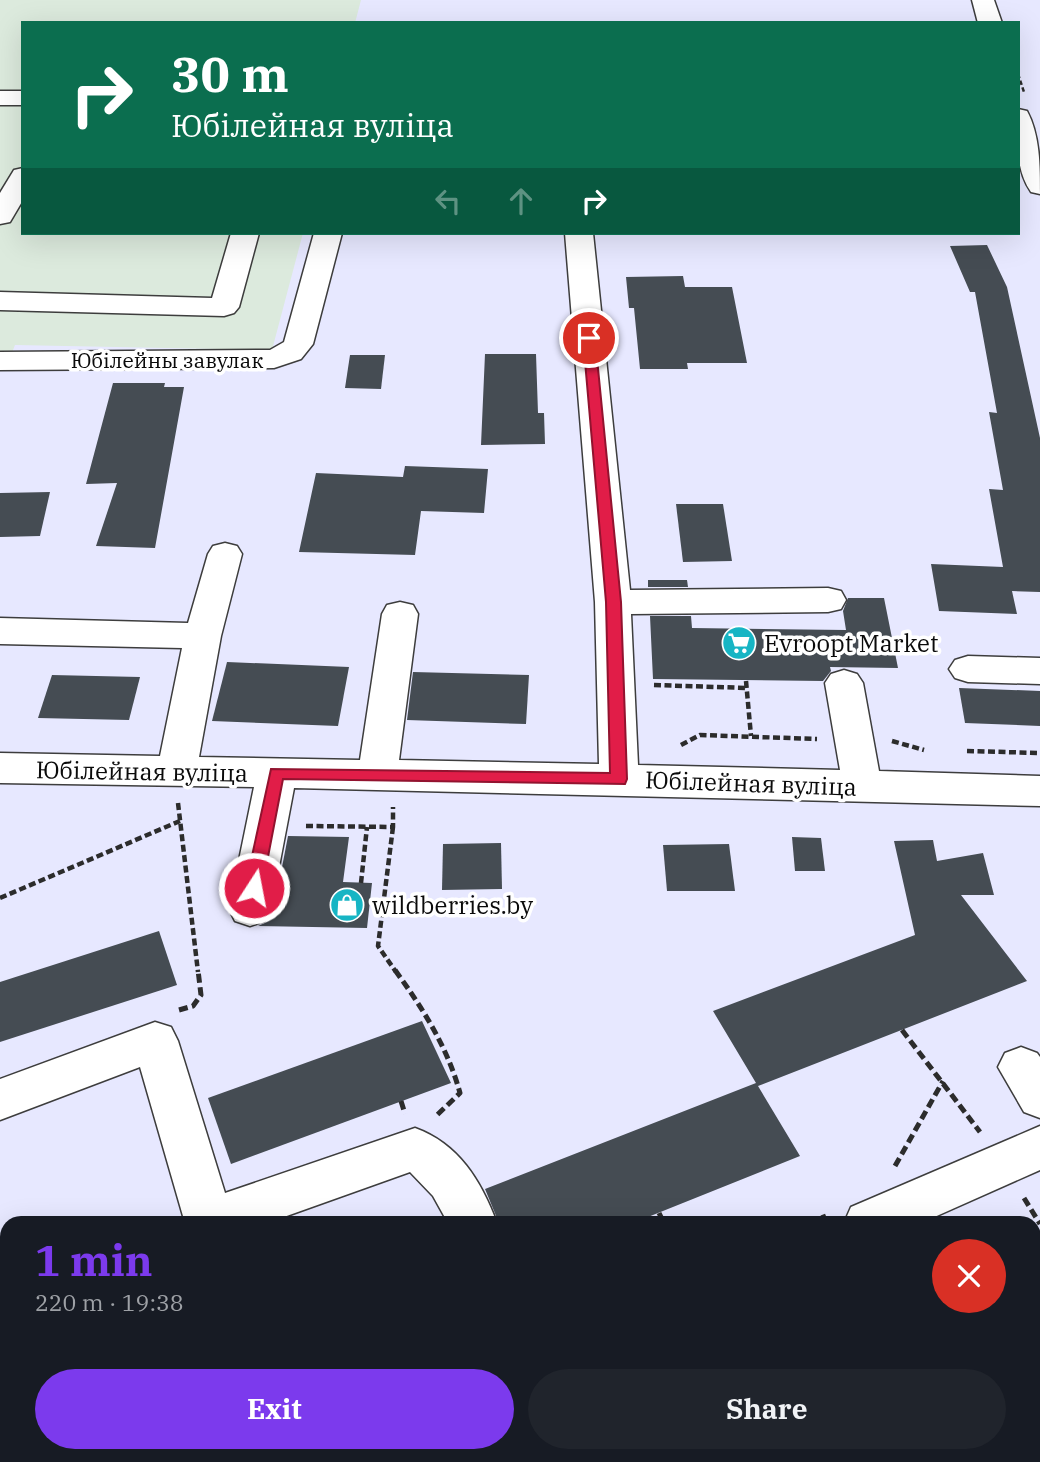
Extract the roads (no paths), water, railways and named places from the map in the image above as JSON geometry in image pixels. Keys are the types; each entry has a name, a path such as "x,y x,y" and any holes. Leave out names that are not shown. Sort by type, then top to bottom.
{"street":[{"path":"983,0 989,21"},
{"path":"0,98 21,98"},
{"path":"1020,122 1040,186"},
{"path":"0,216 21,179"},
{"path":"0,301 224,307 244,235"},
{"name":"Юбілейны завулак","path":"0,361 274,359 290,353 298,344 327,235"},
{"path":"579,235 613,602 619,779"},
{"path":"176,785 203,636 225,554"},
{"path":"613,602 828,600"},
{"path":"377,775 400,614"},
{"path":"0,631 203,636"},
{"path":"968,669 1040,671"},
{"path":"844,683 856,740 861,787"},
{"name":"Юбілейная вуліца","path":"0,768 176,785 276,773 1040,791"},
{"path":"250,909 276,773"},
{"path":"0,1100 155,1041 208,1216"},
{"path":"223,1216 415,1149 434,1159 461,1197 469,1216"},
{"path":"884,1216 1021,1155"}],"place":[{"name":"Evroopt Market","path":"739,643"},
{"name":"wildberries.by","path":"347,905"}]}
